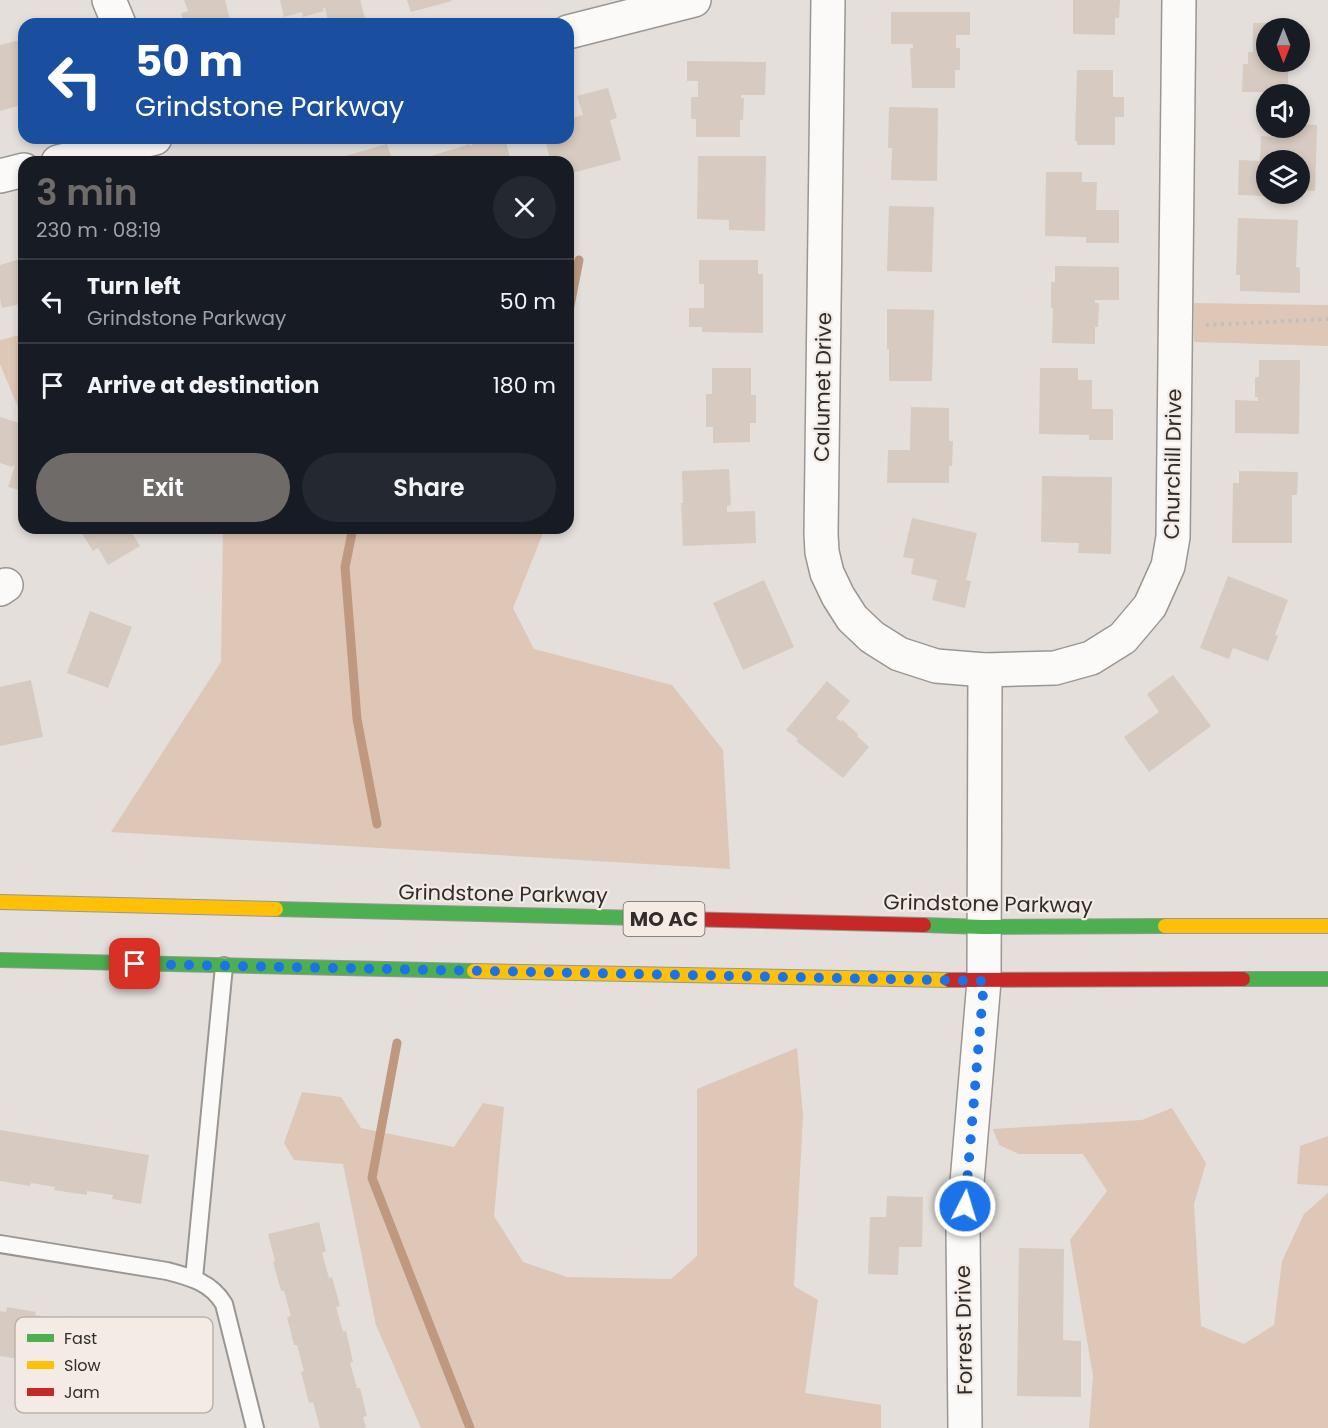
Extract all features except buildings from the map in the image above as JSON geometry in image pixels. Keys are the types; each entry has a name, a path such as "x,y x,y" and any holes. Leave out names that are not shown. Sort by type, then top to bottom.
{"main road":[{"name":"Grindstone Parkway","path":"0,902 983,927 1328,926"},
{"path":"0,960 984,981 1328,979"}],"street":[{"path":"109,0 116,18"},
{"path":"574,30 694,0"},
{"name":"Calumet Drive","path":"828,0 822,552 827,573 838,596 852,618 872,637 899,654 936,666 986,670"},
{"name":"Churchill Drive","path":"986,670 1055,668 1091,658 1123,638 1150,606 1168,566 1173,537 1179,0"},
{"path":"82,156 129,144"},
{"path":"0,176 18,172"},
{"path":"984,981 986,670"},
{"name":"Forrest Drive","path":"964,1428 963,1230 984,981"}],"lane":[{"path":"194,1278 224,966"},
{"path":"0,1244 167,1271 194,1278 217,1293 224,1304 255,1428"}],"path":[{"path":"1174,326 1328,319"}],"shaded area":[{"path":"1194,303 1328,305 1328,346 1194,342"},
{"path":"18,336 18,407 0,364 0,340"},
{"path":"223,534 543,534 513,608 534,649 672,685 723,750 730,869 111,832 221,662"},
{"path":"797,1048 803,1116 794,1286 818,1300 805,1393 881,1405 881,1428 421,1428 376,1325 343,1164 294,1160 284,1143 302,1092 341,1097 361,1128 454,1147 483,1103 504,1107 494,1216 523,1262 567,1277 671,1279 697,1256 697,1089"},
{"path":"1172,1108 1206,1163 1194,1204 1201,1326 1244,1344 1274,1325 1282,1261 1304,1214 1328,1193 1328,1428 1089,1428 1093,1376 1070,1240 1107,1191 1083,1154 1019,1154 999,1145 993,1129 1142,1120"},
{"path":"1328,1136 1328,1186 1297,1184 1300,1146"}],"waterway":[{"path":"574,285 579,260"},
{"path":"352,534 345,567 357,719 377,824"},
{"path":"397,1043 372,1178 470,1428"}],"traffic: fast":[{"path":"276,909 682,919"},
{"path":"924,925 1165,926"},
{"path":"0,960 474,971"},
{"path":"1243,979 1328,979"}],"traffic: slow":[{"path":"0,902 276,909"},
{"path":"1165,926 1328,926"},
{"path":"474,971 949,980"}],"traffic: jam":[{"path":"682,919 924,925"},
{"path":"949,980 1243,979"}],"route":[{"path":"135,964 984,981 965,1206"}]}
